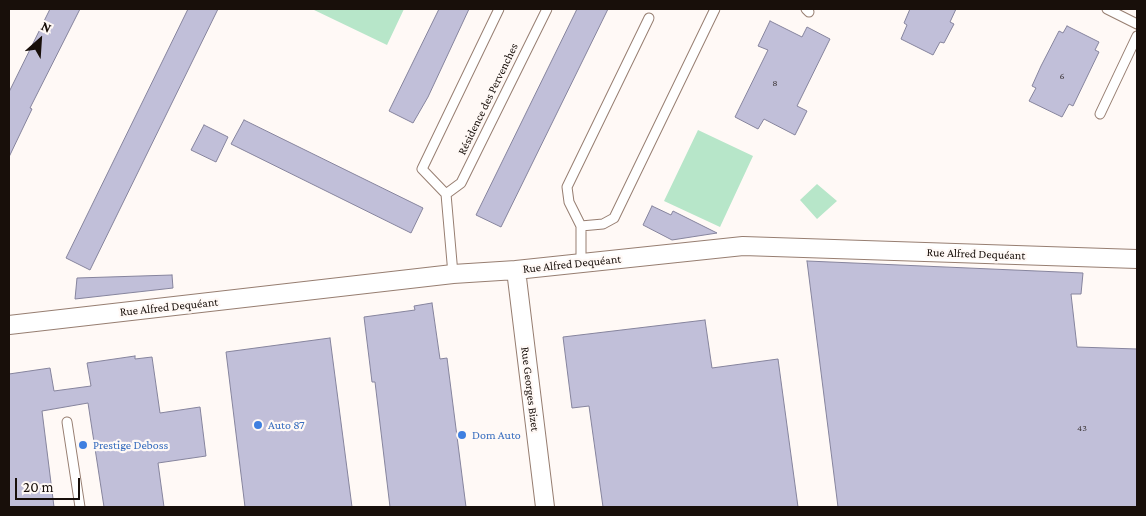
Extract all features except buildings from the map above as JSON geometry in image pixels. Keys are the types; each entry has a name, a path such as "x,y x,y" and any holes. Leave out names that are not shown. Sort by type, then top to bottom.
{"street":[{"name":"Rue Alfred Dequéant","path":"9,325 454,274 516,270 743,246 1137,259"},
{"name":"Rue Georges Bizet","path":"516,270 545,507"}],"lane":[{"path":"454,274 446,194 422,169 499,9"},
{"name":"Résidence des Pervenches","path":"446,194 461,183 546,9"},
{"path":"581,226 603,224 614,218 715,9"},
{"path":"1107,9 1137,24"},
{"path":"581,263 581,226 569,202 566,187 649,18"},
{"path":"1100,114 1137,36"},
{"path":"67,422 80,507"}],"green space":[{"path":"312,9 404,9 387,45"},
{"path":"698,130 753,156 720,227 664,201"},
{"path":"817,184 837,201 817,219 800,200"}],"place":[{"name":"Auto 87","path":"258,425"},
{"name":"Dom Auto","path":"462,435"},
{"name":"Prestige Deboss","path":"83,445"}]}
